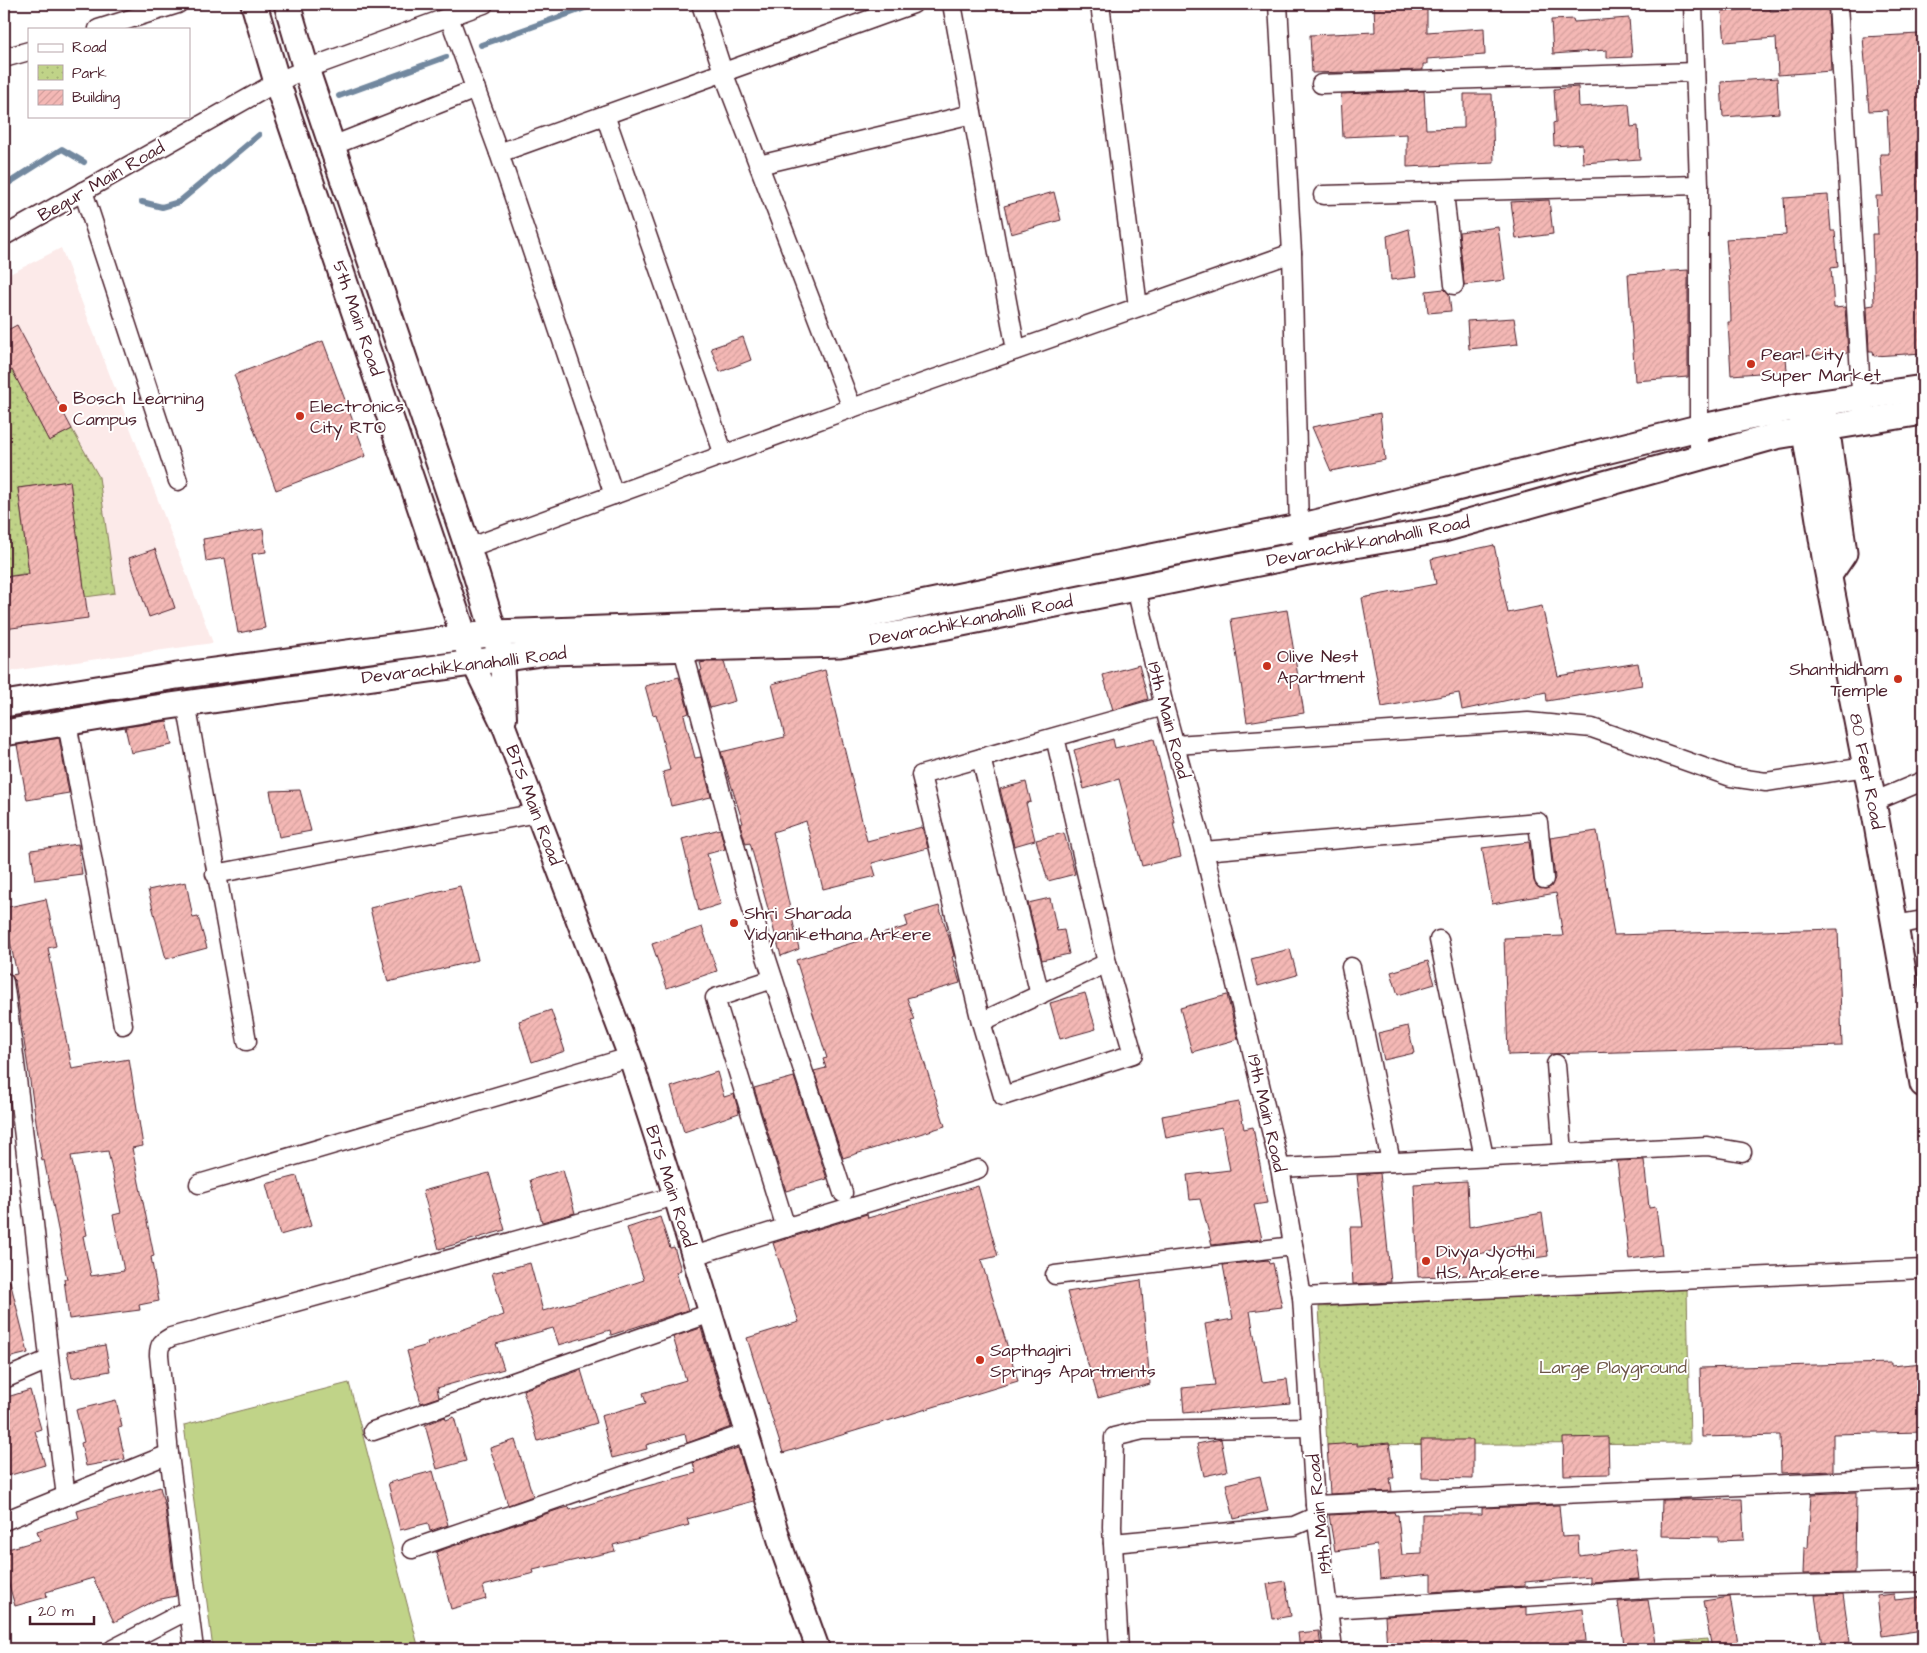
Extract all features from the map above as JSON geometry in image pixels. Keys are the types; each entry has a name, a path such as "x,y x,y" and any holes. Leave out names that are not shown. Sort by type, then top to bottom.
{"main road":[{"name":"5th Main Road","path":"254,4 277,82 469,649"},
{"name":"5th Main Road","path":"287,4 306,69 468,548 502,657"},
{"name":"Devarachikkanahalli Road","path":"4,704 177,676 469,649 502,657 548,652 840,644 942,627 1303,554 1440,530 1699,458 1813,416 1860,396 1923,388"},
{"name":"Devarachikkanahalli Road","path":"4,734 186,703 469,649 495,633 842,620 1299,527 1698,428 1813,416 1863,421 1923,412"},
{"name":"80 Feet Road","path":"1813,416 1844,553 1829,575 1874,802 1894,925 1920,1042 1923,1084"}],"street":[{"path":"101,28 178,4"},
{"name":"Begur Main Road","path":"4,236 277,82 306,69 484,4"},
{"path":"701,4 723,72 852,408"},
{"path":"499,153 913,4"},
{"path":"952,4 1016,350"},
{"path":"1100,4 1138,306"},
{"path":"1278,4 1292,252 1299,527 1303,554"},
{"path":"1693,4 1699,184 1699,458"},
{"path":"1838,4 1863,421"},
{"path":"449,16 499,153 614,495"},
{"path":"4,58 28,50"},
{"path":"1321,84 1695,72"},
{"path":"332,146 476,89"},
{"path":"759,165 972,114"},
{"path":"605,115 724,455"},
{"path":"1324,195 1699,184"},
{"path":"83,191 178,481"},
{"path":"1444,192 1454,285"},
{"path":"468,548 852,408 1292,252"},
{"name":"19th Main Road","path":"1136,588 1164,706 1204,851 1280,1168 1302,1298 1316,1511 1330,1609 1333,1649"},
{"name":"BTS Main Road","path":"469,649 505,729 630,1057 675,1196 783,1552 818,1649"},
{"path":"683,649 758,932 843,1193"},
{"name":"BTS Main Road","path":"502,657 505,729"},
{"path":"186,703 215,874 247,1041"},
{"path":"1055,737 1107,963 1133,1054 1003,1096 980,1022 921,775 1164,706"},
{"path":"1175,746 1528,722 1592,728 1730,777 1766,782 1866,767"},
{"path":"67,723 123,1025"},
{"path":"981,758 1040,994"},
{"path":"1874,802 1923,781"},
{"path":"215,874 537,813"},
{"path":"1204,851 1538,822 1544,879"},
{"path":"1894,925 1923,920"},
{"path":"1439,940 1484,1157"},
{"path":"980,1022 1107,963"},
{"path":"1351,967 1391,1162"},
{"path":"773,979 715,998 786,1228"},
{"path":"4,982 10,1072 66,1496"},
{"path":"199,1184 630,1057"},
{"path":"1556,1064 1562,1153"},
{"path":"1280,1168 1708,1146 1742,1152"},
{"path":"693,1256 978,1169"},
{"path":"194,1649 169,1454 160,1346 172,1337 675,1196"},
{"path":"1054,1275 1293,1246"},
{"path":"1302,1298 1923,1269"},
{"path":"373,1430 710,1313"},
{"path":"4,1379 48,1360"},
{"path":"1119,1649 1113,1543 1114,1437 1143,1430 1310,1427"},
{"path":"412,1549 747,1432"},
{"path":"4,1521 169,1454"},
{"path":"1113,1543 1294,1526 1316,1511 1923,1478"},
{"path":"1330,1609 1665,1588 1923,1582"},
{"path":"113,1649 188,1610"}],"shaded area":[{"name":"Bosch Learning Campus","path":"61,248 213,643 4,672 4,277"}],"green space":[{"path":"12,370 49,441 72,429 99,477 115,593 85,597 70,481 18,488 29,573 4,577 4,374"},
{"name":"Large Playground","path":"1687,1288 1690,1443 1327,1445 1319,1307"},
{"path":"349,1383 419,1649 213,1649 184,1425"},
{"path":"1707,1639 1708,1649 1628,1649 1628,1646"}],"building":[{"path":"1374,4 1427,4 1427,32 1484,28 1485,55 1427,59 1427,64 1423,64 1423,70 1312,73 1310,35 1375,32"},
{"path":"1770,8 1770,11 1828,8 1831,71 1778,75 1776,38 1725,42 1722,11"},
{"path":"1629,18 1632,57 1607,58 1607,50 1553,54 1551,20 1573,19 1574,22"},
{"path":"1919,34 1923,112 1923,227 1921,227 1923,353 1874,356 1873,351 1869,351 1867,306 1874,305 1872,234 1878,234 1876,196 1883,196 1880,154 1889,154 1887,110 1869,111 1863,37"},
{"path":"1777,78 1779,113 1723,117 1721,82"},
{"path":"1578,87 1579,107 1629,104 1631,127 1638,126 1640,159 1583,163 1582,144 1554,146 1553,123 1556,122 1554,89"},
{"path":"1424,91 1426,129 1464,128 1464,94 1492,94 1494,163 1407,167 1407,134 1343,137 1341,94"},
{"path":"1054,192 1061,220 1011,234 1004,206"},
{"path":"1828,195 1831,231 1835,231 1838,267 1831,268 1834,308 1845,307 1848,353 1786,357 1787,371 1731,375 1728,322 1731,322 1730,286 1726,239 1786,235 1784,198"},
{"path":"1549,200 1553,234 1516,239 1511,202"},
{"path":"1498,227 1505,280 1464,285 1459,232"},
{"path":"1409,229 1416,277 1391,280 1387,236"},
{"path":"1688,270 1688,377 1635,381 1628,274"},
{"path":"1444,289 1449,294 1451,311 1428,313 1426,291"},
{"path":"1514,318 1518,344 1469,349 1467,321"},
{"path":"17,325 72,429 49,441 12,370 4,374 4,332"},
{"path":"743,337 751,360 720,372 711,348"},
{"name":"Electronics City RTO","path":"323,341 366,456 276,490 234,375"},
{"path":"1380,413 1385,460 1331,471 1312,427"},
{"path":"70,481 88,618 4,629 4,577 29,574 18,488"},
{"path":"263,529 266,552 252,554 265,628 238,633 225,558 206,561 203,539"},
{"path":"1494,545 1508,613 1542,606 1558,676 1638,663 1642,685 1547,701 1546,692 1462,710 1459,693 1382,707 1362,598 1436,584 1431,559"},
{"path":"155,549 175,608 149,617 129,558"},
{"name":"Olive Nest Apartment","path":"1287,610 1304,713 1247,722 1231,619"},
{"path":"724,662 735,701 710,708 700,671 702,670 700,663"},
{"path":"1139,665 1148,699 1113,710 1103,675"},
{"path":"825,670 867,841 922,827 928,848 872,863 876,876 823,889 806,821 773,832 799,949 781,956 750,843 746,844 740,824 743,823 721,752 785,737 772,684"},
{"path":"679,677 689,713 684,715 695,758 701,757 711,797 671,806 663,772 670,770 656,714 653,715 645,686"},
{"path":"167,721 172,745 131,753 125,727"},
{"path":"59,738 69,793 27,800 17,745"},
{"path":"1113,739 1115,748 1154,739 1175,823 1173,823 1181,857 1142,866 1119,779 1084,789 1074,750"},
{"path":"1026,782 1031,802 1026,803 1035,840 1014,846 1000,789"},
{"path":"300,790 311,831 279,837 270,791"},
{"path":"720,829 725,849 707,854 721,904 699,911 682,839"},
{"path":"1597,831 1614,935 1838,929 1842,1046 1508,1055 1504,938 1563,936 1556,893 1492,904 1482,848 1529,842 1534,881 1539,888 1546,889 1551,887 1555,878 1550,838"},
{"path":"1064,833 1075,874 1048,881 1036,840"},
{"path":"78,844 82,874 35,880 31,850"},
{"path":"186,882 193,918 198,917 207,948 166,959 148,890"},
{"path":"460,886 478,960 388,982 370,908"},
{"path":"1050,898 1057,931 1064,930 1069,954 1042,960 1028,903"},
{"path":"46,899 56,946 48,948 72,1069 129,1059 143,1146 132,1148 154,1256 151,1257 159,1301 139,1305 140,1310 69,1319 64,1279 67,1279 44,1160 42,1161 15,981 11,975 17,974 4,908","holes":["108,1151 121,1213 113,1215 124,1271 91,1276 83,1236 87,1235 71,1156"]},
{"path":"939,906 960,983 907,998 915,1020 911,1021 945,1126 843,1158 814,1071 826,1068 823,1059 827,1058 796,960 908,926 905,916"},
{"path":"702,927 717,971 667,988 652,944"},
{"path":"1290,949 1297,975 1258,986 1251,959"},
{"path":"1428,961 1435,984 1398,995 1391,972"},
{"path":"1085,993 1096,1029 1060,1039 1050,1003"},
{"path":"1227,995 1238,1039 1192,1052 1180,1008"},
{"path":"551,1010 565,1051 532,1062 519,1021"},
{"path":"1408,1026 1414,1053 1384,1060 1378,1033"},
{"path":"717,1072 724,1097 734,1094 739,1113 684,1132 671,1087"},
{"path":"794,1077 827,1179 786,1191 754,1088"},
{"path":"1239,1102 1244,1129 1253,1127 1267,1203 1254,1205 1262,1239 1212,1245 1200,1199 1190,1200 1187,1175 1230,1170 1222,1127 1166,1138 1162,1116"},
{"path":"1644,1160 1649,1208 1656,1207 1662,1255 1629,1259 1617,1161"},
{"path":"563,1170 575,1213 542,1222 530,1180"},
{"path":"489,1173 505,1230 439,1249 423,1191"},
{"path":"1380,1173 1391,1282 1353,1284 1350,1227 1363,1227 1357,1175"},
{"path":"297,1176 311,1226 280,1235 266,1184"},
{"path":"1467,1181 1469,1227 1542,1213 1548,1256 1522,1260 1520,1245 1470,1256 1471,1275 1418,1277 1414,1184"},
{"path":"978,1186 998,1256 981,1260 1018,1381 783,1453 747,1338 799,1322 773,1243 867,1214 868,1218"},
{"path":"660,1217 670,1248 674,1247 681,1270 676,1272 688,1310 611,1335 610,1330 559,1345 553,1328 496,1344 504,1369 437,1388 439,1397 421,1403 407,1351 428,1345 427,1342 504,1315 492,1273 530,1263 543,1311 644,1280 627,1228"},
{"path":"1268,1260 1269,1264 1273,1263 1282,1307 1250,1311 1262,1382 1287,1379 1290,1403 1184,1413 1182,1388 1215,1385 1205,1324 1233,1319 1223,1265"},
{"path":"1141,1280 1150,1384 1098,1398 1067,1292"},
{"path":"10,1281 28,1353 4,1359 4,1282"},
{"path":"701,1328 731,1427 687,1443 685,1434 646,1445 647,1449 612,1458 601,1416 646,1403 643,1393 686,1380 673,1337"},
{"path":"105,1345 110,1371 72,1378 67,1352"},
{"path":"1891,1363 1891,1366 1923,1363 1923,1432 1833,1434 1833,1471 1781,1473 1780,1435 1702,1437 1700,1368"},
{"path":"581,1370 597,1423 538,1441 523,1390"},
{"path":"30,1390 41,1429 35,1431 45,1465 4,1477 4,1398"},
{"path":"116,1400 122,1427 118,1428 125,1459 86,1466 81,1443 84,1442 76,1410"},
{"path":"445,1417 446,1420 454,1417 466,1461 437,1469 425,1425"},
{"path":"1608,1437 1609,1474 1564,1475 1563,1438"},
{"path":"1221,1439 1227,1471 1204,1476 1197,1444"},
{"path":"515,1440 533,1496 508,1505 490,1448"},
{"path":"1421,1440 1473,1440 1473,1479 1422,1478"},
{"path":"1357,1443 1357,1446 1389,1443 1394,1478 1390,1478 1392,1491 1330,1494 1327,1445"},
{"path":"738,1448 754,1501 687,1519 689,1525 613,1545 615,1551 533,1570 534,1573 483,1586 486,1599 451,1609 436,1552 557,1510 569,1507 570,1510 629,1491 696,1473 693,1463"},
{"path":"433,1471 448,1525 430,1531 428,1523 400,1530 388,1483"},
{"path":"1260,1476 1268,1511 1234,1519 1226,1484"},
{"path":"160,1487 165,1507 176,1596 156,1600 114,1622 93,1578 46,1592 47,1597 15,1606 4,1567 4,1550 40,1540 37,1531 79,1518 77,1511"},
{"path":"1856,1492 1855,1573 1803,1574 1804,1548 1808,1548 1811,1494"},
{"path":"1742,1499 1744,1540 1718,1541 1718,1537 1661,1536 1662,1500"},
{"path":"1559,1505 1562,1537 1578,1536 1579,1556 1635,1549 1639,1579 1590,1582 1590,1576 1525,1582 1525,1586 1431,1592 1431,1574 1380,1579 1377,1545 1335,1551 1329,1515 1394,1512 1395,1515 1398,1515 1402,1555 1422,1554 1422,1514 1482,1514 1482,1508"},
{"path":"1285,1581 1291,1616 1273,1619 1267,1584"},
{"path":"1843,1594 1850,1642 1822,1646 1815,1595"},
{"path":"1894,1594 1895,1600 1923,1597 1923,1630 1882,1636 1877,1596"},
{"path":"1730,1597 1739,1649 1712,1649 1703,1601"},
{"path":"1648,1600 1656,1649 1632,1649 1631,1644 1624,1645 1618,1602"},
{"path":"1526,1607 1526,1615 1583,1609 1586,1641 1527,1646 1527,1649 1387,1649 1385,1616"},
{"path":"1319,1631 1321,1649 1300,1649 1298,1633"}],"waterway":[{"path":"481,45 596,4"},
{"path":"339,96 446,57"},
{"path":"142,202 162,207 179,202 259,135"},
{"path":"4,186 62,149 84,162"}],"place":[{"name":"Pearl City Super Market","path":"1751,364"},
{"name":"Bosch Learning Campus","path":"63,408"},
{"name":"Electronics City RTO","path":"300,416"},
{"name":"Olive Nest Apartment","path":"1267,666"},
{"name":"Shanthidham Temple","path":"1898,679"},
{"name":"Shri Sharada Vidyanikethana Arkere","path":"734,923"},
{"name":"Divya Jyothi HS, Arakere","path":"1426,1261"},
{"name":"Sapthagiri Springs Apartments","path":"980,1360"}]}
